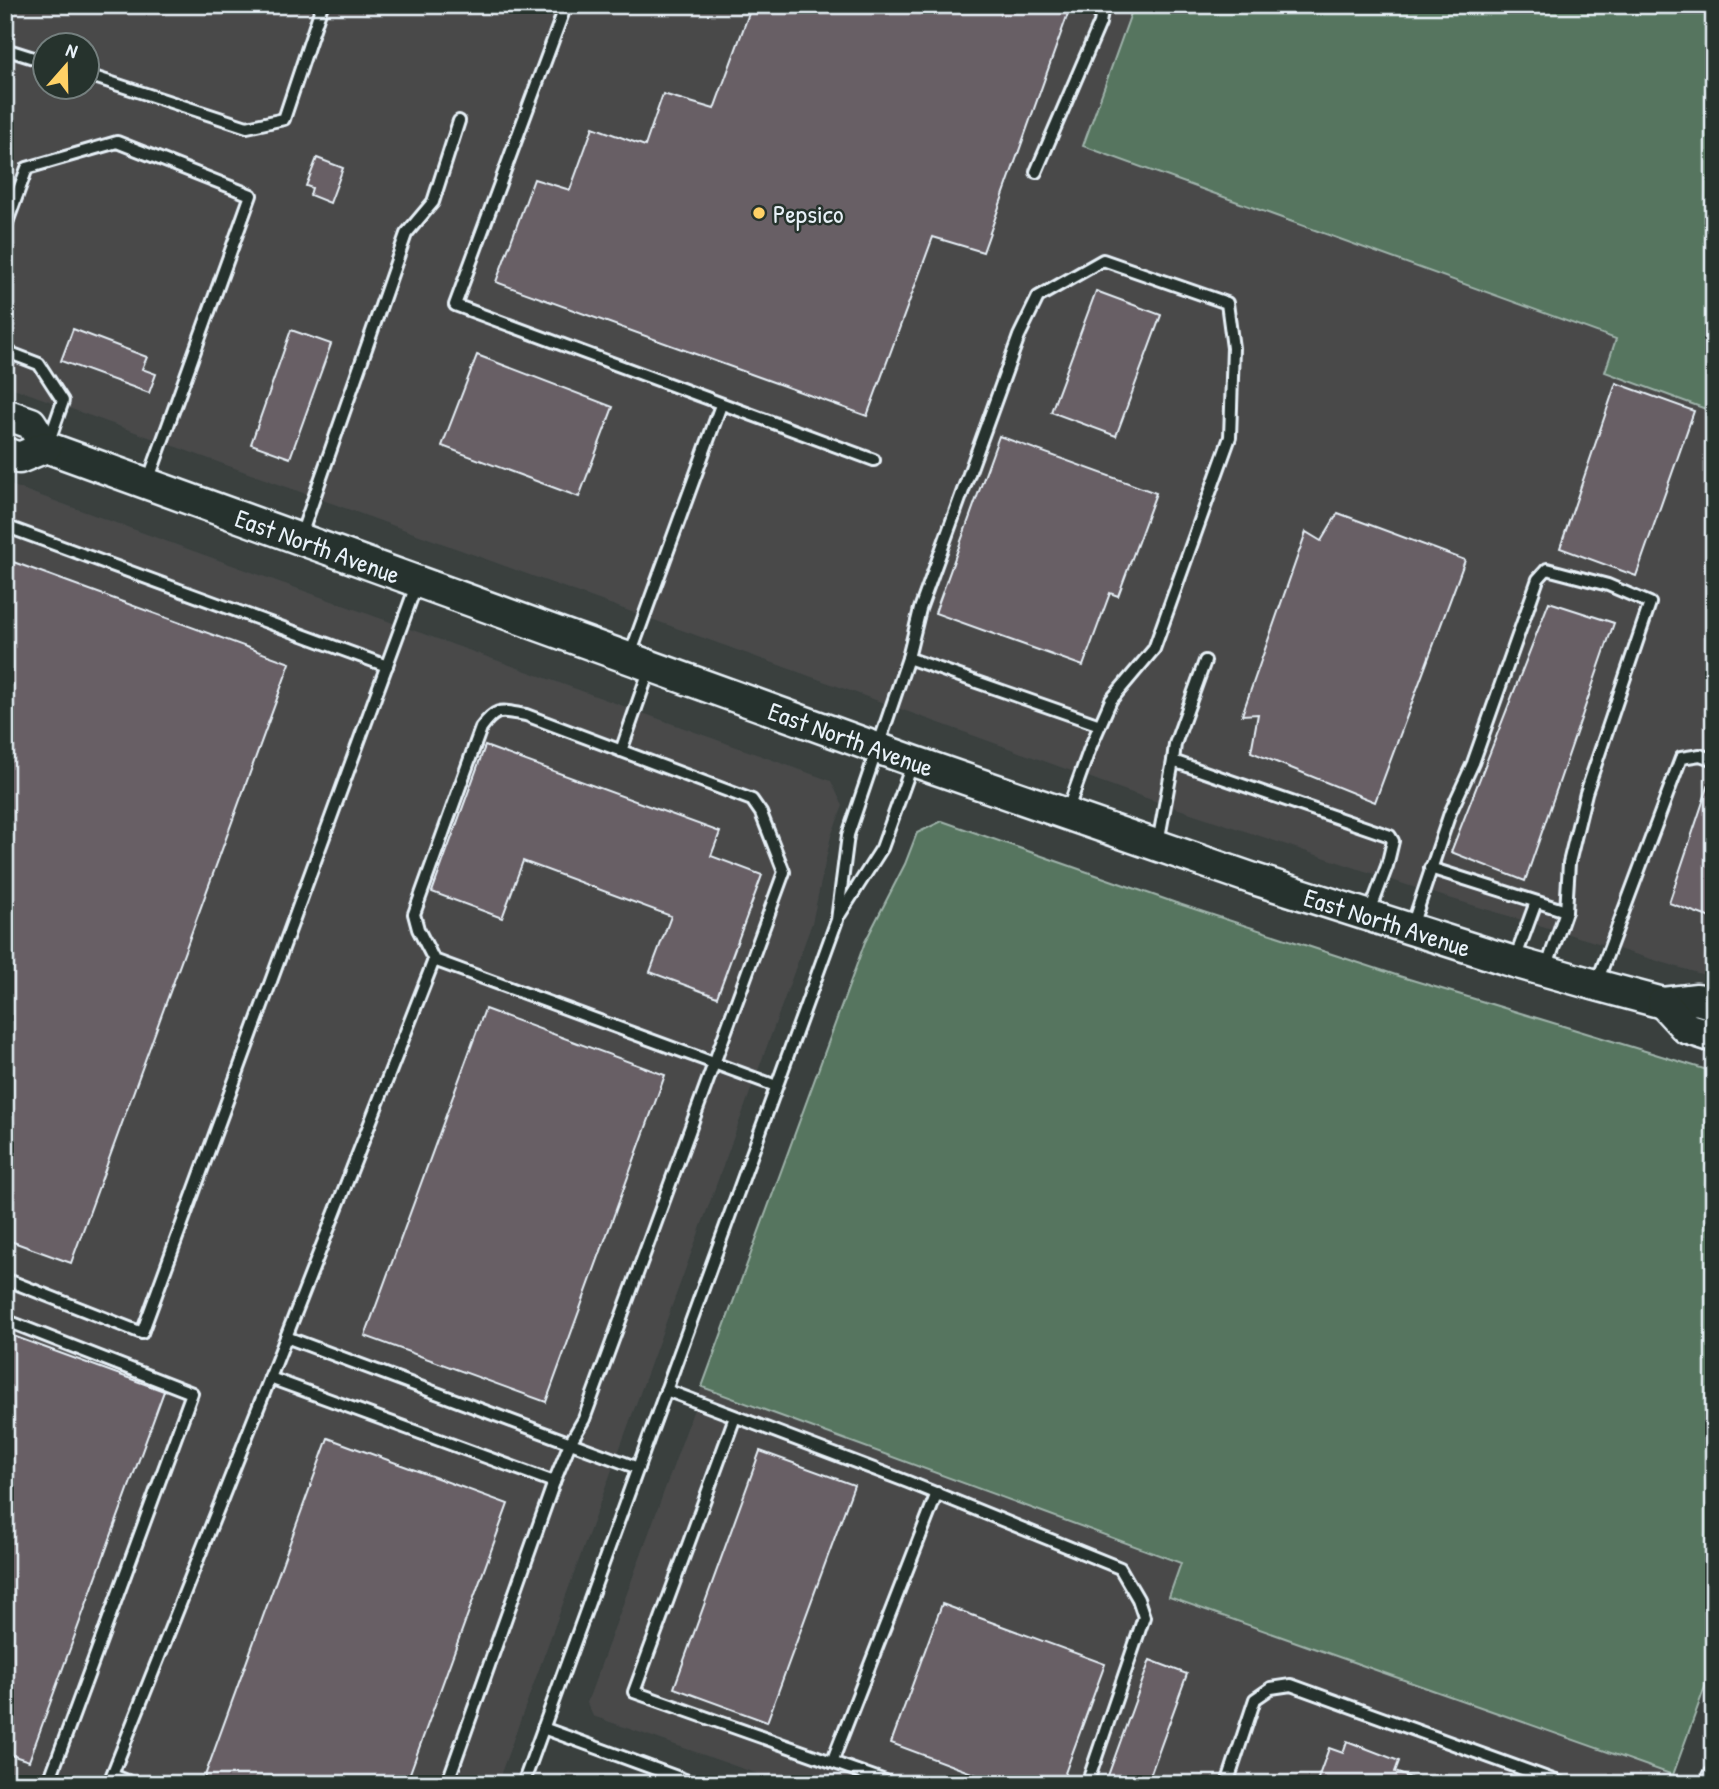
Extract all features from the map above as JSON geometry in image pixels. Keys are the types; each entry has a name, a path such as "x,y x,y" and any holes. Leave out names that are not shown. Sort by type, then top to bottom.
{"street":[{"path":"5,414 31,423 46,447 19,458 5,453"},
{"name":"East North Avenue","path":"46,447 877,748 1158,846 1545,971 1663,1003 1698,999 1714,1004"},
{"path":"1663,1003 1686,1028 1714,1037"},
{"path":"1711,1784 1714,1777"}],"lane":[{"path":"102,80 247,127 284,119 322,5"},
{"path":"566,5 455,305 874,460"},
{"path":"1036,172 1100,23 1103,5"},
{"path":"5,49 32,58"},
{"path":"300,538 406,234 433,202 460,121"},
{"path":"5,228 27,169 117,142 251,195 147,484"},
{"path":"837,920 848,835 908,658 917,619 1019,336 1038,297 1103,260 1227,303 1233,348 1230,438 1154,649 1111,700 1067,814"},
{"path":"5,351 39,363 63,401 46,447"},
{"path":"621,751 640,661 721,404"},
{"path":"5,526 387,666"},
{"path":"1411,929 1430,868 1450,813 1473,763 1538,579 1547,569 1608,585 1650,603 1586,793 1569,863 1566,911 1545,971"},
{"path":"5,1279 142,1333 418,580"},
{"path":"908,658 1100,725"},
{"path":"1158,846 1175,744 1205,660"},
{"path":"447,1784 554,1482 570,1443 584,1419 714,1064 784,872 761,813 752,800 526,715 501,710 493,713 476,741 414,914 418,929 434,960 714,1064 776,1086"},
{"path":"1595,985 1681,758 1700,755 1714,760"},
{"path":"523,1784 837,920 882,848 914,761"},
{"path":"1172,761 1390,836 1393,841 1387,866 1369,916"},
{"path":"1430,868 1566,911"},
{"path":"1514,962 1536,902"},
{"path":"135,1784 111,1779 434,960"},
{"path":"5,1320 192,1393 48,1784"},
{"path":"286,1337 638,1468"},
{"path":"270,1377 554,1482"},
{"path":"666,1390 937,1493 1120,1569 1138,1599 1144,1617 1087,1784"},
{"path":"735,1417 635,1692 894,1784"},
{"path":"832,1762 937,1493"},
{"path":"1227,1784 1255,1699 1270,1688 1291,1685 1564,1784"},
{"path":"543,1728 696,1784"},
{"path":"853,1784 858,1771"}],"shaded area":[{"path":"5,5 1134,5 1083,146 1617,339 1605,372 1714,412 1714,978 1416,888 1146,798 5,385"},
{"path":"5,483 831,781 843,806 831,836 812,923 497,1784 5,1784"},
{"path":"702,1387 1181,1564 1170,1598 1673,1775 1670,1784 786,1784 593,1716 587,1703"},
{"path":"570,1772 603,1784 557,1784 559,1778"}],"green space":[{"path":"1134,5 1714,5 1714,412 1605,372 1616,339 1083,146"},
{"path":"942,821 1176,903 1399,976 1714,1072 1714,1662 1673,1775 1169,1597 1181,1563 702,1387 865,942 905,864 917,833"}],"building":[{"name":"Pepsico","path":"752,5 1071,5 983,252 933,237 867,416 496,282 534,179 570,190 593,127 645,146 663,94 714,109"},
{"path":"317,158 343,168 330,203 310,195 312,188 306,186"},
{"path":"1096,291 1161,315 1116,436 1051,412"},
{"path":"73,329 147,357 142,369 156,374 149,393 61,361"},
{"path":"291,330 331,344 290,458 251,444"},
{"path":"477,355 613,407 579,497 442,446"},
{"path":"1616,383 1694,411 1636,576 1560,548"},
{"path":"999,436 1156,493 1118,596 1110,593 1083,666 935,613"},
{"path":"1338,513 1465,560 1375,802 1251,752 1258,714 1242,715 1306,532 1321,541"},
{"path":"5,559 290,663 71,1263 5,1239"},
{"path":"1549,602 1614,623 1525,881 1451,852"},
{"path":"485,746 720,832 711,856 762,875 717,997 650,972 671,916 523,861 502,918 432,892"},
{"path":"1711,778 1714,778 1714,919 1669,903"},
{"path":"485,1009 665,1075 546,1402 365,1336"},
{"path":"5,1333 164,1391 29,1761 5,1753"},
{"path":"328,1438 508,1504 406,1784 202,1784"},
{"path":"760,1451 854,1485 767,1722 674,1688"},
{"path":"942,1604 1105,1664 1061,1784 1001,1784 891,1743"},
{"path":"1150,1660 1187,1674 1147,1784 1105,1784"},
{"path":"1347,1741 1399,1761 1395,1772 1422,1782 1421,1784 1316,1784 1329,1748 1343,1753"}],"place":[{"name":"Pepsico","path":"759,213"}]}
